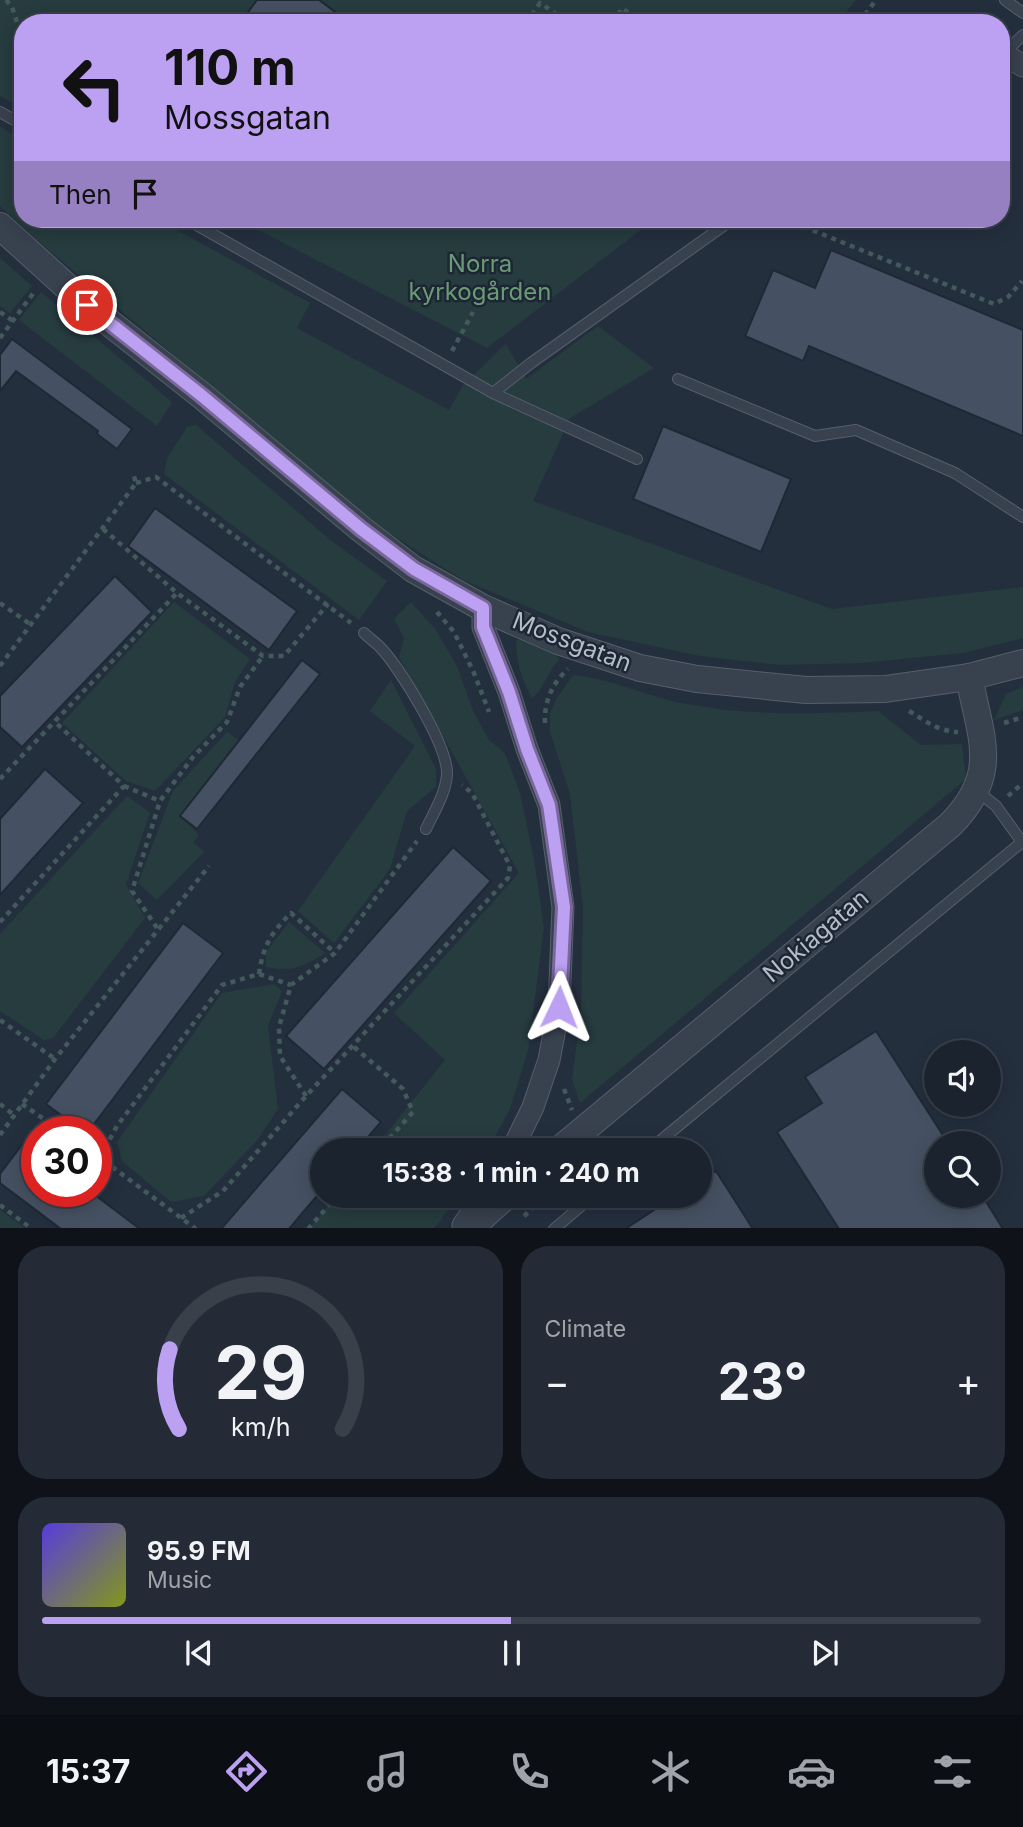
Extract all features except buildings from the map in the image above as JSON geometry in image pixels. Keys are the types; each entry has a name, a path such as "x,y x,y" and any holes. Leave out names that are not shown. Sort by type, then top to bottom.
{"street":[{"name":"Mossgatan","path":"0,226 87,305 201,395 361,529 414,569 483,608 558,641 640,668 697,678 806,690 886,689 969,677 1023,663"},
{"path":"483,608 483,627 549,805 564,907 559,1007 549,1060 533,1107 518,1138"},
{"name":"Nokiagatan","path":"573,1138 950,825 968,807 984,772 983,746 969,677"},
{"path":"468,1228 478,1208"},
{"path":"468,1228 492,1208"}],"lane":[{"path":"1005,0 1023,13"},
{"path":"1010,47 1023,35"},
{"path":"202,228 493,393 637,459"},
{"path":"493,393 720,228"},
{"path":"678,379 815,436 856,430 955,473 1023,517"},
{"path":"364,633 381,648 396,669 437,737 447,773 441,799 426,829"},
{"path":"664,1138 1022,842 996,806 977,791"},
{"path":"554,1228 578,1208"}],"path":[{"path":"532,14 540,3 556,14"},
{"path":"807,228 993,304 1008,297 1022,281"},
{"path":"0,338 42,282"},
{"path":"0,312 13,321"},
{"path":"444,366 473,312"},
{"path":"133,473 136,483"},
{"path":"0,666 136,483 156,477 364,633"},
{"path":"103,529 177,593 263,656 284,656 328,604"},
{"path":"0,777 177,593"},
{"path":"0,603 30,624"},
{"path":"0,654 7,654"},
{"path":"157,928 132,891 160,801 193,757 227,722 240,687 263,656"},
{"path":"545,734 545,707 549,695 565,670 574,666"},
{"path":"904,707 930,725 957,733"},
{"path":"998,725 1023,717"},
{"path":"55,722 124,786 160,801"},
{"path":"181,1218 223,1191 306,1096 508,878 509,866 472,793 447,773"},
{"path":"1008,796 1023,783"},
{"path":"0,922 124,786"},
{"path":"306,1096 280,1056 279,1027 291,985 335,953 426,829"},
{"path":"0,1135 54,1059 209,866"},
{"path":"259,974 262,951 279,925 291,914 335,953"},
{"path":"112,1134 222,985 259,974 291,985"},
{"path":"0,1020 54,1059"},
{"path":"354,1047 403,1089 413,1112 390,1138"},
{"path":"563,1082 564,1094 573,1114"},
{"path":"0,1104 14,1115"},
{"path":"22,1104 40,1116"},
{"path":"112,1166 196,1228"},
{"path":"0,1205 32,1228"},
{"path":"308,1228 326,1208"},
{"path":"520,1220 533,1208"}],"green space":[{"path":"0,0 856,0 844,14 14,14 14,103 0,96"},
{"path":"0,126 14,135 14,219 0,206"},
{"path":"24,228 173,228 310,303 297,328 449,410 463,385 506,344 526,379 598,326 654,368 570,418 533,501 832,609 1023,587 1023,638 963,653 862,663 780,665 700,656 588,632 461,579 375,524"},
{"name":"Norra kyrkogården","path":"254,228 643,228 487,348"},
{"path":"0,258 32,286 10,313 0,306"},
{"path":"41,292 172,402 157,426 19,320"},
{"path":"196,425 333,542 387,581 359,620 164,474 167,458 187,427"},
{"path":"174,602 250,659 235,682 225,717 155,791 126,781 62,723"},
{"path":"411,602 436,630 457,666 474,713 489,740 505,753 520,793 534,859 544,928 528,1050 510,1109 494,1138 383,1138 445,1060 394,1013 519,873 399,657 404,638 394,619"},
{"path":"520,639 557,656 559,660 532,698 518,663 516,641"},
{"path":"573,675 602,680 673,701 734,711 878,711 921,745 962,744 966,779 580,1103 572,1079 581,1011 583,908 570,794 550,732 550,713"},
{"path":"391,680 436,769 436,787 407,811 390,869 334,943 298,911 415,746 370,711"},
{"path":"1023,687 1023,710 994,720 1006,694"},
{"path":"227,732 240,741 180,816 199,835 193,842 204,852 157,900 138,883 173,791"},
{"path":"127,796 150,813 126,884 145,918 53,1038 44,1040 0,1011 0,934"},
{"path":"289,922 325,953 297,967 266,967 266,952"},
{"path":"274,984 282,991 268,1026 278,1109 259,1138 204,1196 171,1202 122,1161 117,1142 222,993"},
{"path":"326,1208 449,1208 433,1228 310,1228"},
{"path":"0,1210 25,1228 0,1228"}],"route":[{"path":"87,305 201,395 361,529 414,569 483,608 483,627 549,805 564,907 559,1007"}]}
